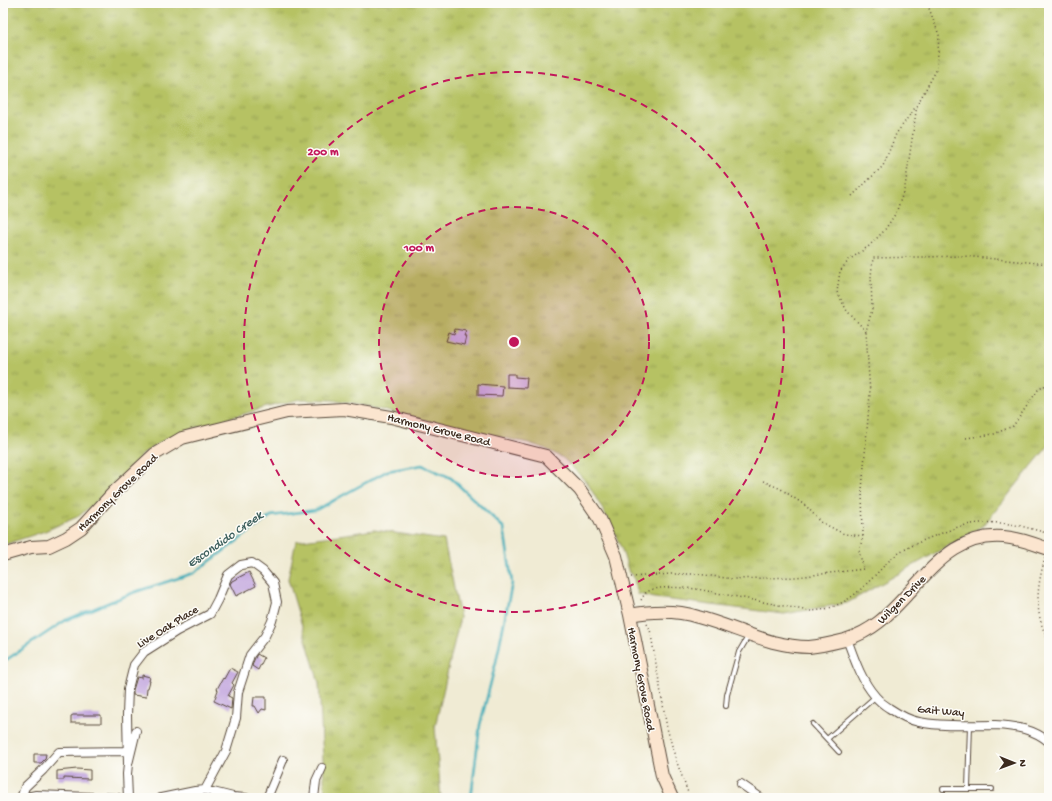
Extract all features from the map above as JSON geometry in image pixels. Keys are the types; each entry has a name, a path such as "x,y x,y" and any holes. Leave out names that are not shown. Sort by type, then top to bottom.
{"main road":[{"name":"Harmony Grove Road","path":"3,555 31,547 50,546 66,538 81,528 113,493 155,454 182,438 287,412 344,409 390,417 546,456 580,490 600,519 616,556 630,615 662,776 672,798"},
{"name":"Wilgen Drive","path":"630,615 648,612 669,612 697,616 749,635 783,644 802,647 820,646 860,634 879,622 947,554 968,542 984,538 1011,538 1047,553"}],"street":[{"name":"Live Oak Place","path":"128,764 128,689 134,665 144,652 177,631 210,614 228,575 241,565 252,563 264,570 273,583 277,602 266,636 250,655 238,692 236,718 226,751 206,790"},
{"name":"Gait Way","path":"847,639 857,666 875,697 896,713 918,722 934,724 1004,725 1025,728 1038,734 1049,742"},
{"path":"128,798 128,764 136,731"},
{"path":"21,798 26,787 59,752 127,751"},
{"path":"267,798 283,760"},
{"path":"314,798 316,781 322,768"},
{"path":"741,784 761,798"},
{"path":"161,798 206,790 233,797 246,798"},
{"path":"21,798 36,795 118,798"}],"lane":[{"path":"726,706 727,695 740,652 749,635"},
{"path":"827,739 875,697"},
{"path":"813,724 839,752"},
{"path":"968,789 970,725"},
{"path":"943,789 992,789"}],"path":[{"path":"852,196 883,166 896,134 917,105 937,69 939,35 927,3"},
{"path":"866,331 847,311 837,292 840,271 848,260 869,246 884,230 896,213 906,187 917,105"},
{"path":"621,578 672,574 697,574 733,579 788,577 864,569 860,552 863,536 862,490 870,394 866,331 872,310 872,258 963,256 1049,264"},
{"path":"966,438 994,434 1013,426 1038,390 1049,382"},
{"path":"763,481 781,489 806,506 821,522 844,534 863,536"},
{"path":"642,600 644,594 650,590 660,588 684,588 697,589 810,610 820,610 833,607 852,598 898,554 918,542 958,527 975,524 1006,523 1025,526 1049,534"},
{"path":"1047,553 1039,582 1038,603 1041,623 1049,641"},
{"path":"647,624 650,629 667,728 676,760 690,798"}],"green space":[{"path":"3,3 1049,3 1049,445 983,526 847,603 784,614 655,598 638,594 633,575 629,573 622,550 610,522 588,484 563,458 546,449 529,443 479,433 370,407 331,400 300,399 264,408 167,438 145,452 98,500 79,516 45,531 3,545"},
{"path":"374,530 444,540 460,617 435,727 441,798 325,798 319,683 288,579 296,541"}],"building":[{"path":"455,329 466,331 464,336 466,336 464,345 446,341 449,332 454,334"},
{"path":"507,374 515,374 515,377 527,378 526,388 507,387"},
{"path":"478,384 503,386 502,396 478,395"},
{"path":"249,572 256,586 236,596 230,584 232,581"},
{"path":"257,654 264,658 258,670 252,666"},
{"path":"230,668 238,672 232,683 234,685 228,696 232,698 231,709 214,701 218,690 217,689"},
{"path":"142,675 150,677 146,697 133,695 137,677 142,678"},
{"path":"254,697 266,697 266,710 262,709 259,713 255,706 253,706"},
{"path":"101,715 101,723 71,723 71,716"},
{"path":"34,754 46,754 45,759 41,763 34,763"},
{"path":"77,769 90,770 90,779 64,778 64,780 57,780 57,771"}],"waterway":[{"name":"Escondido Creek","path":"3,662 66,620 135,592 194,573 271,516 316,510 387,471 422,465 451,478 504,528 512,583 496,662 480,725 471,798"}]}
